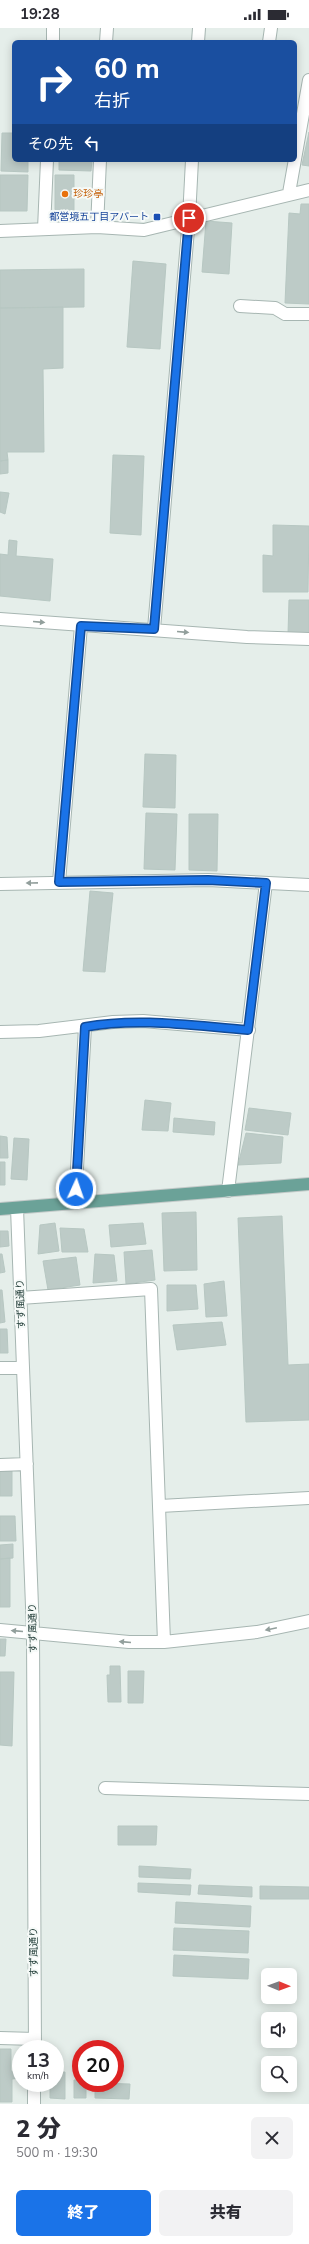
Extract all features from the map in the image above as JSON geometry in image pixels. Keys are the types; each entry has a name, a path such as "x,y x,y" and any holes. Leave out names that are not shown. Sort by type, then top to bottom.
{"main road":[{"path":"0,1209 309,1184"}],"street":[{"path":"53,28 53,40"},
{"path":"106,40 107,28"},
{"path":"198,28 198,40"},
{"path":"269,40 271,28"},
{"path":"297,148 309,80"},
{"path":"44,229 47,162"},
{"path":"97,227 100,162"},
{"path":"154,629 189,218 192,162"},
{"path":"289,193 294,162"},
{"path":"0,231 97,227 144,230 289,193 309,190"},
{"path":"240,306 275,308 285,314 309,314"},
{"path":"0,619 81,626 154,629 247,637 309,639"},
{"path":"59,882 81,626"},
{"path":"0,884 208,880 309,885"},
{"path":"228,1191 266,883"},
{"path":"0,1032 39,1032 85,1027 113,1022 143,1021 248,1030"},
{"path":"75,1203 85,1027"},
{"name":"すず風通り","path":"17,1208 34,1633 35,2040"},
{"path":"20,1298 151,1289 164,1642"},
{"path":"0,1368 23,1368"},
{"path":"0,1465 27,1464"},
{"path":"160,1506 309,1498"},
{"path":"0,1630 129,1642 164,1642 258,1632 309,1621"},
{"path":"105,1788 309,1794"},
{"path":"0,2038 12,2040"},
{"path":"34,2092 34,2104"}],"building":[{"path":"309,132 309,166 302,165"},
{"path":"2,133 12,133 12,162 28,162 28,172 1,171"},
{"path":"59,162 92,162 91,171 59,170"},
{"path":"0,175 28,175 27,211 0,211"},
{"path":"55,175 74,175 74,213 55,213"},
{"path":"301,204 309,204 309,304 285,303 289,213 300,214"},
{"path":"206,221 232,223 229,274 202,272"},
{"path":"133,261 166,264 160,349 127,347"},
{"path":"84,269 84,307 0,308 0,270"},
{"path":"63,307 63,368 43,369 44,452 7,452 8,460 0,461 0,308"},
{"path":"113,455 144,456 141,535 110,533"},
{"path":"8,460 8,473 0,474 0,461"},
{"path":"0,492 9,493 5,514 0,512"},
{"path":"273,525 309,526 308,592 263,592 263,555 273,556"},
{"path":"9,540 17,541 16,556 53,559 50,601 0,596 0,554 8,555"},
{"path":"289,600 309,600 309,635 288,634"},
{"path":"145,754 176,755 175,808 143,807"},
{"path":"146,813 177,814 175,870 144,869"},
{"path":"189,814 218,814 217,871 189,870"},
{"path":"90,891 113,893 105,972 83,971"},
{"path":"145,1100 171,1103 168,1131 142,1130"},
{"path":"249,1108 291,1113 288,1135 245,1130"},
{"path":"174,1118 215,1122 214,1135 173,1132"},
{"path":"246,1133 283,1137 281,1163 238,1165"},
{"path":"0,1136 7,1137 8,1158 0,1158"},
{"path":"14,1138 29,1139 27,1180 11,1179"},
{"path":"0,1162 5,1162 5,1185 0,1185"},
{"path":"196,1212 197,1270 164,1271 162,1213"},
{"path":"282,1216 288,1365 309,1364 309,1420 246,1422 238,1218"},
{"path":"55,1223 59,1251 38,1254 40,1225"},
{"path":"143,1223 146,1244 111,1247 109,1225"},
{"path":"60,1228 84,1229 88,1252 62,1252"},
{"path":"0,1231 8,1231 9,1246 0,1247"},
{"path":"152,1250 155,1280 126,1284 124,1252"},
{"path":"0,1254 2,1254 5,1272 0,1273"},
{"path":"95,1254 114,1255 117,1281 93,1283"},
{"path":"76,1257 80,1285 48,1290 43,1261"},
{"path":"224,1281 227,1316 206,1317 204,1284"},
{"path":"167,1285 196,1285 198,1309 167,1311"},
{"path":"0,1290 2,1290 5,1322 0,1323"},
{"path":"222,1322 226,1345 177,1350 173,1325"},
{"path":"0,1329 7,1329 8,1353 0,1353"},
{"path":"0,1471 12,1471 12,1496 0,1496"},
{"path":"0,1516 15,1516 16,1541 0,1541"},
{"path":"13,1544 13,1558 0,1559 0,1545"},
{"path":"10,1558 10,1607 0,1607 0,1559"},
{"path":"0,1639 6,1639 5,1656 0,1656"},
{"path":"110,1666 120,1666 121,1702 108,1702 107,1675 110,1675"},
{"path":"128,1671 144,1671 143,1703 128,1703"},
{"path":"0,1672 14,1672 12,1746 0,1745"},
{"path":"118,1826 157,1826 156,1845 118,1845"},
{"path":"139,1866 191,1869 190,1879 139,1877"},
{"path":"138,1883 191,1885 190,1895 138,1892"},
{"path":"199,1885 252,1887 252,1897 198,1894"},
{"path":"260,1886 309,1887 309,1899 260,1899"},
{"path":"176,1902 251,1906 250,1927 175,1923"},
{"path":"174,1928 249,1931 248,1953 173,1950"},
{"path":"174,1955 249,1959 248,1979 173,1976"},
{"path":"0,2049 11,2049 12,2102 0,2102"},
{"path":"65,2072 65,2099 50,2098 50,2092 64,2092"},
{"path":"124,2084 130,2084 129,2099 95,2098 95,2092 124,2092"},
{"path":"74,2092 86,2092 86,2098 74,2098"}],"place":[{"name":"珍珍亭","path":"65,194"},
{"name":"都営境五丁目アパート","path":"157,217"}],"route":[{"path":"76,1189 85,1027 113,1022 143,1021 248,1030 266,883 208,880 59,882 81,626 154,629 189,218"}]}
